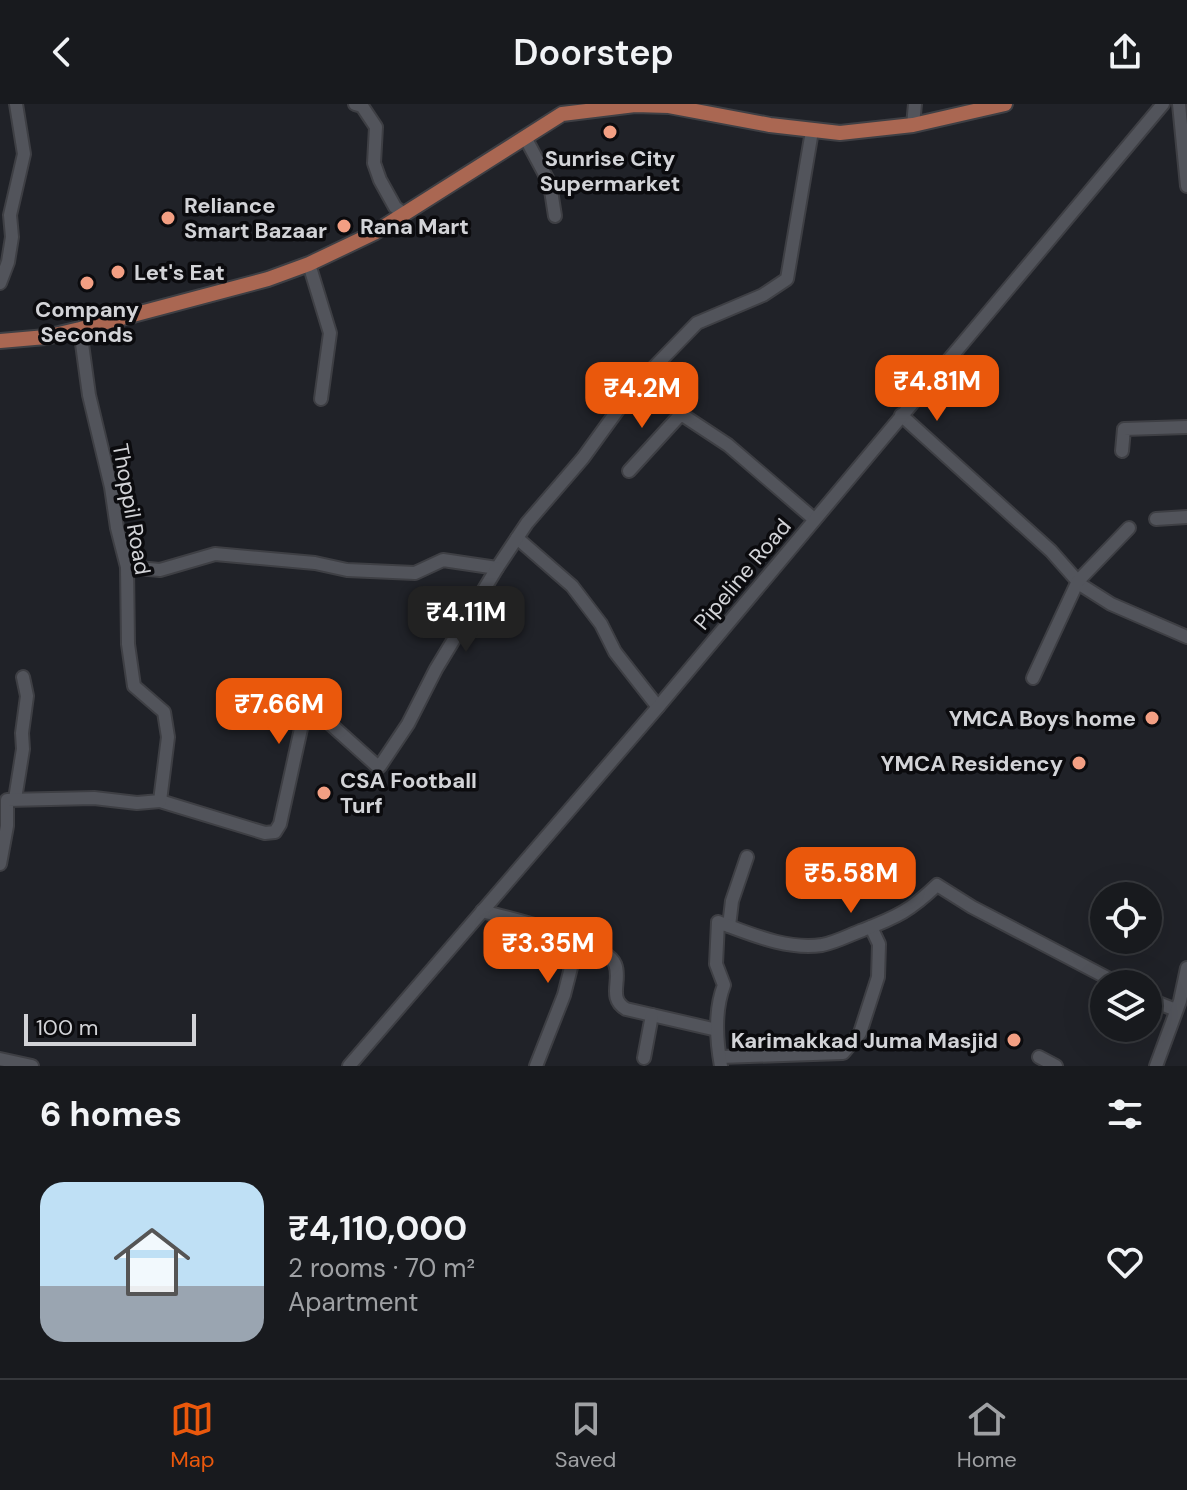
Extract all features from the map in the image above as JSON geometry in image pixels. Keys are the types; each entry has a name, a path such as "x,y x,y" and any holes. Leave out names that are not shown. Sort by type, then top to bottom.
{"main road":[{"path":"0,341 46,337 80,329 268,279 309,264 374,233 526,139 570,108 669,105 812,131 859,133 913,125 1005,104"}],"street":[{"path":"0,106 16,104 24,154 10,215 12,237 8,262 0,283"},
{"path":"355,104 362,106 376,127 374,163 385,192 404,214"},
{"path":"913,125 915,104"},
{"name":"Pipeline Road","path":"349,1066 658,707 1163,104"},
{"path":"1179,104 1187,186"},
{"path":"0,864 7,800 15,799 160,801 265,833 275,832 280,824 302,724 310,718 327,721 380,766 517,538 583,458 633,389 697,323 763,295 787,279 812,131"},
{"path":"526,139 550,184 555,216"},
{"path":"309,264 330,333 321,399"},
{"name":"Thoppil Road","path":"80,329 89,395 127,567 128,644 134,686 164,712 168,737 160,801"},
{"path":"629,471 681,414 728,445 814,519"},
{"path":"901,415 1051,551 1078,581 1111,604 1187,637"},
{"path":"1122,451 1124,429 1187,427"},
{"path":"1156,519 1187,517"},
{"path":"1033,678 1078,581 1129,528"},
{"path":"517,538 572,586 601,624 615,652 658,707"},
{"path":"127,567 160,570 215,554 315,563 347,570 415,573 443,560 497,568"},
{"path":"15,799 20,780 19,760 23,749 27,696 23,677"},
{"path":"729,926 732,901 747,857"},
{"path":"871,927 879,944 878,977 860,1033 843,1053 720,1062 718,1002 724,985 716,964 718,922 773,941 822,945 903,914 937,885 972,907 1092,970"},
{"path":"482,911 556,931 610,956 616,965 615,999 618,1005 717,1030"},
{"path":"536,1066 564,995 578,940"},
{"path":"1156,1066 1181,1004 1187,968"},
{"path":"644,1058 652,1015"},
{"path":"1039,1057 1056,1066"},
{"path":"0,1059 32,1066"}],"place":[{"name":"Sunrise City Supermarket","path":"610,132"},
{"name":"Reliance Smart Bazaar","path":"168,218"},
{"name":"Rana Mart","path":"344,226"},
{"name":"Let's Eat","path":"118,272"},
{"name":"Company Seconds","path":"87,283"},
{"name":"YMCA Boys home","path":"1152,718"},
{"name":"YMCA Residency","path":"1079,763"},
{"name":"CSA Football Turf","path":"324,793"},
{"name":"Karimakkad Juma Masjid","path":"1014,1040"}]}
